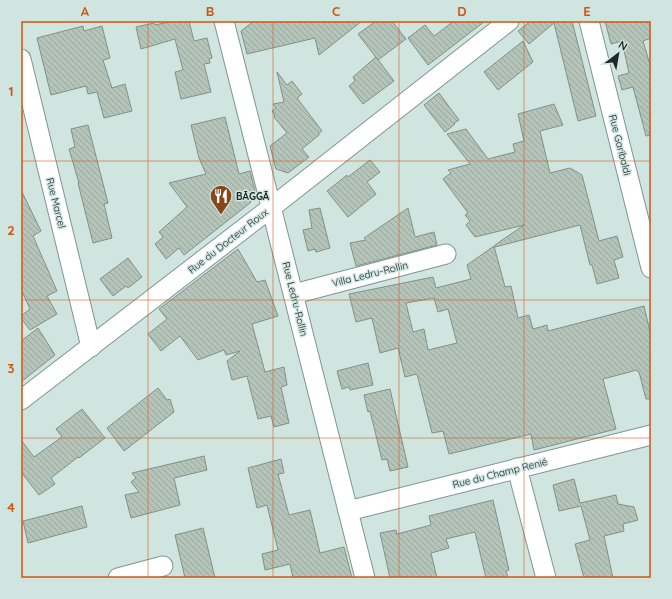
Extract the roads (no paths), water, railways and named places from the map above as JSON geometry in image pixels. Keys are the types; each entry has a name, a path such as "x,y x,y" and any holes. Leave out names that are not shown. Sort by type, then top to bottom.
{"street":[{"name":"Rue Ledru-Rollin","path":"224,21 365,578"},
{"name":"Rue du Docteur Roux","path":"21,400 272,207 509,21"},
{"name":"Rue Garibaldi","path":"589,21 651,268"},
{"name":"Rue Marcel","path":"21,59 91,347"},
{"name":"Villa Ledru-Rollin","path":"294,294 446,254"},
{"name":"Rue du Champ Renié","path":"348,510 651,435"},
{"path":"517,468 546,578"},
{"path":"118,578 163,566"}],"place":[{"name":"BĀGGĀ","path":"221,216"}]}
